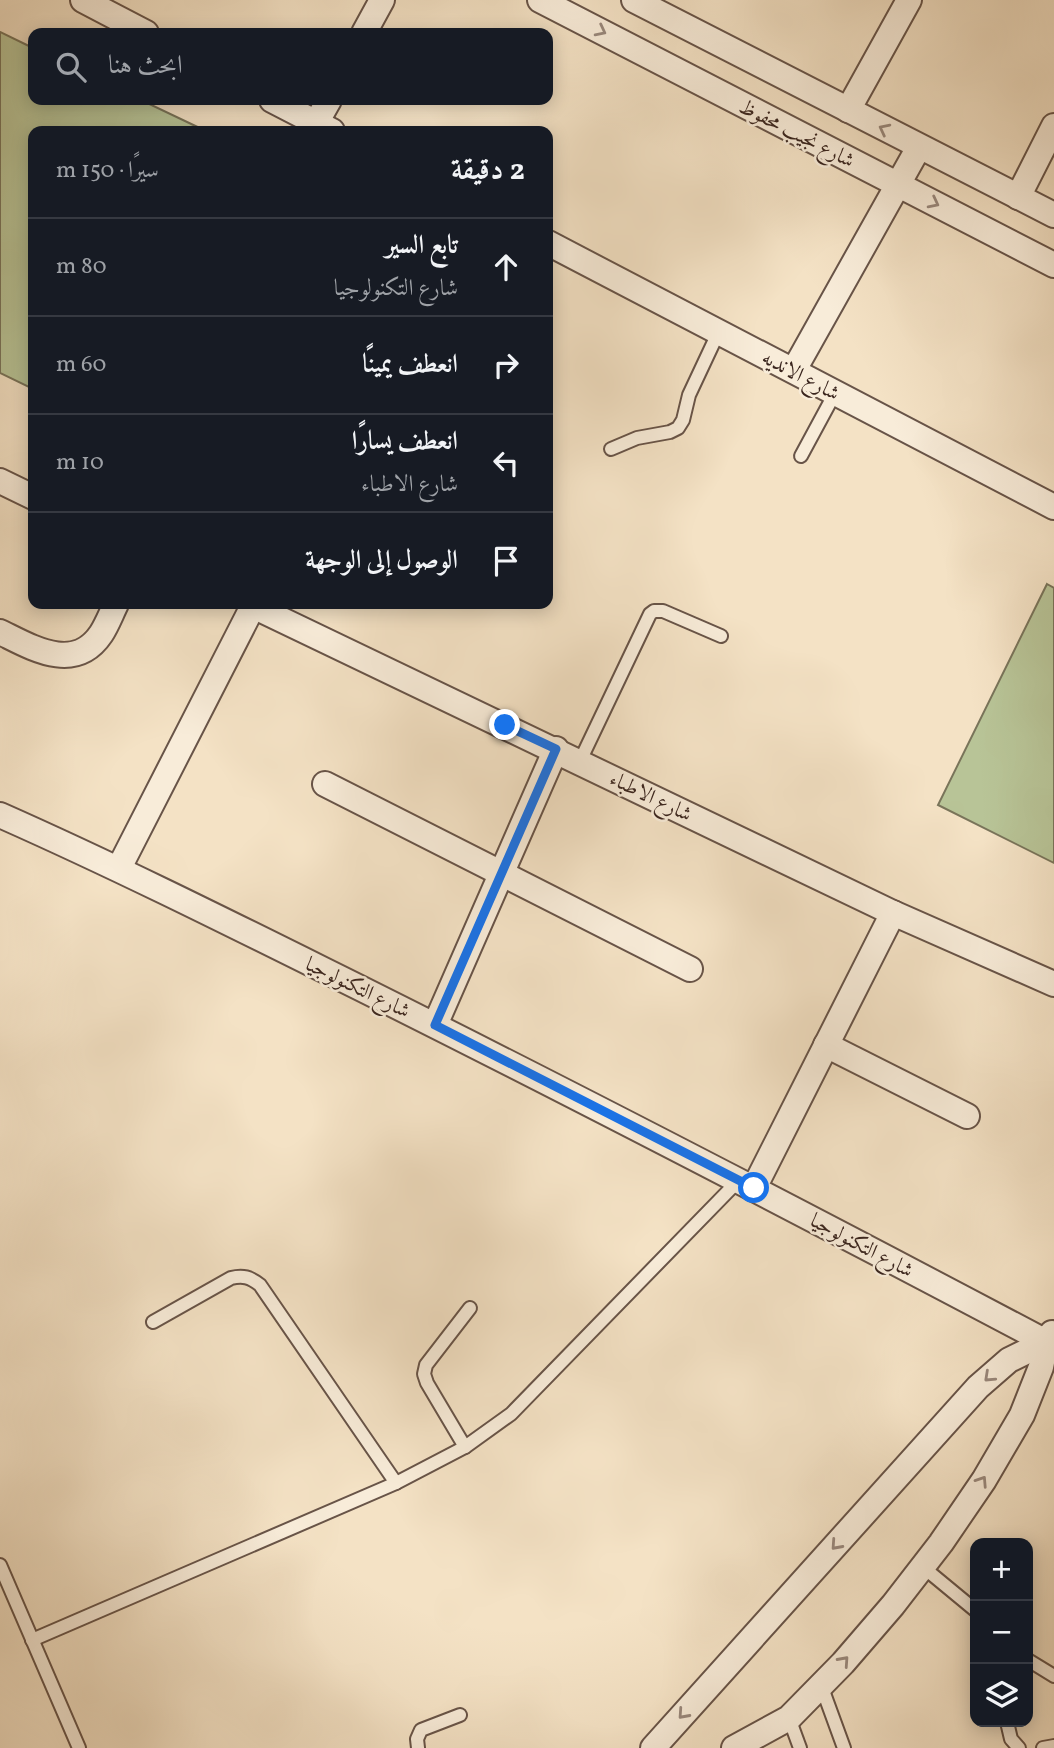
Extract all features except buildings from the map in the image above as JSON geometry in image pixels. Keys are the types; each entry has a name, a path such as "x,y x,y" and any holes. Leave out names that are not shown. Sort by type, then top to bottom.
{"street":[{"path":"83,0 136,28"},
{"path":"367,28 382,0"},
{"name":"شارع نجيب محفوظ","path":"540,0 1054,265"},
{"name":"شارع نجيب محفوظ","path":"634,0 1054,215"},
{"path":"848,110 909,0"},
{"path":"282,105 322,126"},
{"path":"324,126 328,105"},
{"path":"1018,197 1054,126"},
{"path":"794,370 919,147"},
{"name":"شارع الانديه","path":"553,246 1054,507"},
{"path":"0,481 28,495"},
{"path":"0,632 41,652 52,655 74,653 93,643 101,635 114,609"},
{"path":"119,868 249,609"},
{"name":"شارع الاطباء","path":"259,609 893,913 1054,984"},
{"path":"435,1025 556,749"},
{"path":"325,784 690,969"},
{"name":"شارع التكنولوجيا","path":"0,815 119,868 1050,1335"},
{"path":"746,1184 826,1045 893,913"},
{"path":"826,1045 967,1116"},
{"path":"734,1748 789,1718 893,1605 923,1567 984,1480 1022,1415 1050,1335"},
{"path":"653,1748 978,1387 1010,1360 1050,1335"}],"lane":[{"path":"611,449 637,438 678,428 683,420 689,395 719,331"},
{"path":"801,456 835,393"},
{"path":"580,761 650,614 663,611 720,636"},
{"path":"32,1640 396,1483 487,1433 526,1399 746,1184"},
{"path":"153,1322 231,1278 241,1275 251,1278 260,1284 396,1483"},
{"path":"465,1447 427,1383 425,1374 426,1365 470,1308"},
{"path":"0,1565 79,1748"},
{"path":"923,1567 970,1606"},
{"path":"1033,1663 1054,1676"},
{"path":"821,1685 844,1748"},
{"path":"418,1748 417,1739 421,1730 460,1715"},
{"path":"789,1718 800,1748"},
{"path":"1008,1727 1011,1739 1019,1748"},
{"path":"1043,1748 1054,1745"}],"green space":[{"path":"0,32 28,46 28,105 151,105 196,126 28,126 28,387 0,373"},
{"path":"1047,584 1054,588 1054,863 938,805"}],"route":[{"path":"505,725 556,749 435,1025 754,1188"}]}
